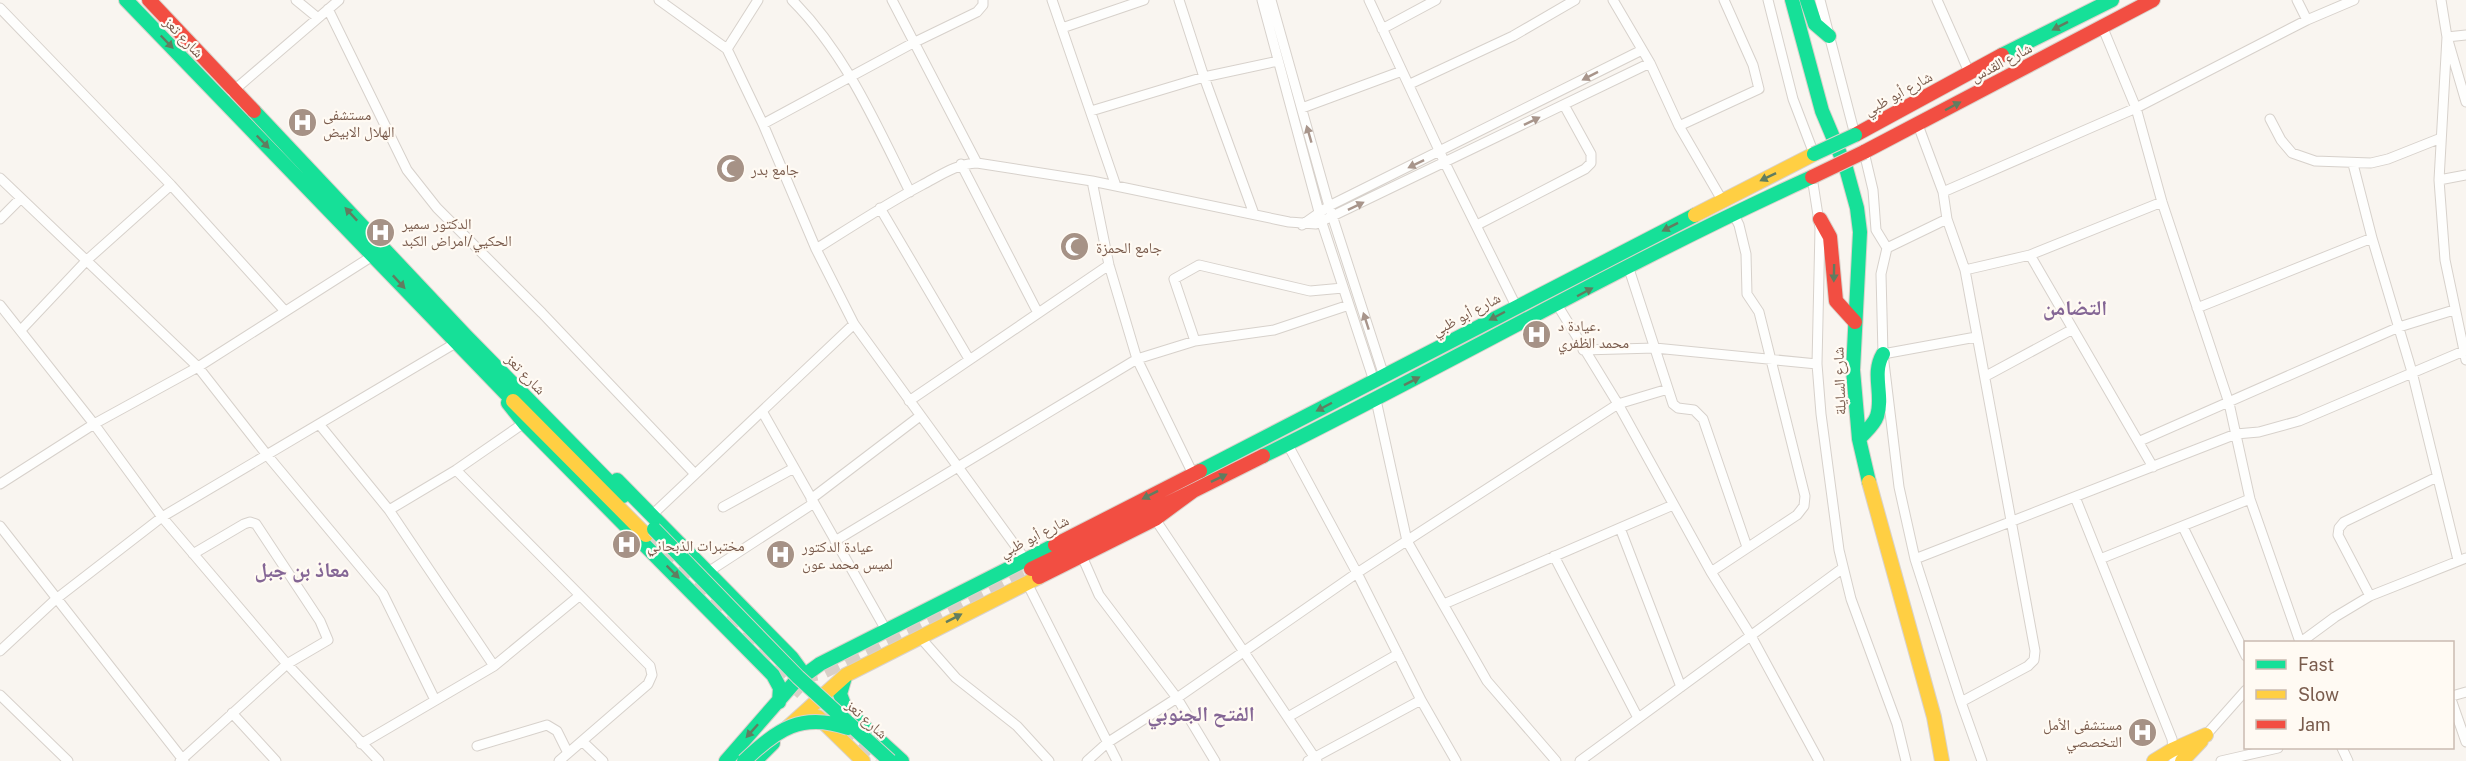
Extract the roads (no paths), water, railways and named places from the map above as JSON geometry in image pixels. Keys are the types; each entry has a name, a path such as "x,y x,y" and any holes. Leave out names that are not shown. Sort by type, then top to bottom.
{"main road":[{"name":"شارع تعز","path":"126,0 374,255 461,339 504,375 786,665 861,731 890,761"},
{"name":"شارع تعز","path":"149,0 235,90 461,339 489,377 651,526"},
{"name":"شارع السايلة","path":"1792,0 1822,111 1846,168 1857,208 1860,232 1853,369 1859,439 1881,529 1934,717 1942,761"},
{"path":"1807,0 1815,24 1829,36"},
{"name":"شارع القدس","path":"1864,152 2152,0"},
{"name":"شارع أبو ظبي","path":"755,761 812,703 846,675 919,636 1192,474 1722,200 1855,135 2107,1"},
{"name":"شارع أبو ظبي","path":"726,761 803,675 820,664 886,630 1027,570 1081,554 1155,519 1193,491 1376,400 1733,213 1864,152"},
{"path":"1722,200 1733,213"},
{"path":"1820,219 1826,227 1834,256 1835,299 1843,311 1855,322"},
{"path":"1859,439 1879,410 1877,368 1883,354"},
{"path":"489,377 524,423 773,675 780,688 779,702"},
{"path":"1027,570 1193,491"},
{"path":"651,526 708,572 792,658 803,675 806,694 801,714"},
{"path":"730,630 738,634 750,629 752,621 748,613"},
{"path":"872,638 871,651 884,654"},
{"path":"792,658 813,660 834,657"},
{"path":"820,664 812,684 812,703 819,719 863,761"},
{"path":"846,675 839,691 841,701 861,731"},
{"path":"1934,717 1953,761"},
{"path":"726,761 736,757 743,761 772,734 800,722 824,721 861,731"},
{"path":"782,734 807,727 819,727 831,731"},
{"path":"851,750 848,742 850,734 856,729 902,761"},
{"path":"2154,761 2173,755 2206,735"},
{"path":"2182,761 2206,735"}],"street":[{"path":"296,0 318,18"},
{"path":"223,100 339,0"},
{"path":"659,0 727,49 763,124 816,249 854,324 1027,570 1116,761"},
{"path":"727,49 758,0"},
{"path":"792,0 814,22 852,76 910,192"},
{"path":"892,0 977,163"},
{"path":"763,124 913,43 977,12 983,5 983,0"},
{"path":"1052,0 1116,186"},
{"path":"1062,28 1144,0"},
{"path":"1179,0 1204,77 1254,214"},
{"path":"1262,0 1322,223 1349,305 1379,379"},
{"path":"1271,0 1379,379"},
{"path":"1369,0 1445,163 1516,306"},
{"path":"1382,29 1436,0"},
{"path":"1410,84 1513,36 1575,0"},
{"path":"1613,0 1650,63 1679,126 1722,200"},
{"path":"1679,126 1759,89 1754,65 1724,0"},
{"path":"1768,0 1793,99 1814,154"},
{"path":"1820,0 1855,135"},
{"path":"1937,0 1970,72"},
{"path":"2297,0 2307,20"},
{"path":"1943,192 2136,108 2307,20 2354,0"},
{"path":"2441,0 2447,37 2466,102"},
{"path":"0,8 171,185 284,310"},
{"path":"328,9 407,170 437,208 542,313 695,474"},
{"path":"2102,26 2136,108 2162,202 2229,404 2250,499 2300,641"},
{"path":"2447,37 2466,35"},
{"path":"1915,559 2236,434 2268,430 2299,421 2412,372 2465,354 2445,260 2439,180 2447,37"},
{"path":"1302,225 1319,211 1642,50"},
{"path":"1091,111 1204,77 1278,61"},
{"path":"816,249 880,208 961,164 977,163 1092,181 1302,225 1322,223 1650,63"},
{"path":"1302,108 1402,71"},
{"path":"1477,225 1585,170 1591,163 1591,154 1564,105"},
{"path":"2270,119 2281,140 2292,153 2315,161 2353,164 2388,159 2441,138"},
{"path":"1918,124 1943,192 1947,219 1965,270 2013,521 2035,651 2034,660 2028,666 1961,702"},
{"path":"1864,152 1873,190 1876,230 1887,248 1881,274 1883,354 1899,487 1915,559 1982,761"},
{"path":"961,164 1038,313"},
{"path":"2301,641 2370,596 2462,559 2437,477 2412,372 2372,238 2353,164"},
{"path":"2439,180 2466,175"},
{"path":"1812,177 1820,219 1817,364 1822,424 1843,568 1851,599 1898,724 1906,761"},
{"path":"0,178 198,367 383,594 435,700"},
{"path":"1092,181 1109,265 1137,359 1192,474"},
{"path":"21,330 87,260 171,185"},
{"path":"0,219 20,199"},
{"path":"1965,270 2031,255 2162,202"},
{"path":"880,208 969,359"},
{"path":"1711,572 1797,514 1804,506 1805,496 1758,312 1747,294 1746,254 1739,225 1733,213"},
{"path":"1887,248 1947,219"},
{"path":"2197,308 2372,238"},
{"path":"0,484 94,424 198,367 284,310 374,255"},
{"path":"2031,255 2153,467"},
{"path":"909,401 1109,265"},
{"path":"1195,341 1174,279 1199,265 1310,291 1343,288"},
{"path":"1629,269 1673,404 1678,408 1694,410 1703,419 1747,548"},
{"path":"0,305 94,424 162,517 287,664 379,761"},
{"path":"835,541 1137,359 1195,341 1274,330 1349,305"},
{"path":"1558,306 1618,404 1819,761"},
{"path":"2140,441 2229,404 2399,327 2454,310"},
{"path":"651,526 695,474 854,324"},
{"path":"1986,376 2073,329"},
{"path":"1883,354 1976,337"},
{"path":"0,651 56,599 162,517 461,339"},
{"path":"1583,350 1655,348 1817,364"},
{"path":"1088,761 1107,743 1357,573 1618,404 1668,389"},
{"path":"1376,400 1407,541 1487,681 1550,760"},
{"path":"762,411 886,630"},
{"path":"708,572 813,501 920,416"},
{"path":"389,510 456,470 524,423"},
{"path":"319,424 389,510 494,666"},
{"path":"1288,445 1357,573 1421,700 1456,761"},
{"path":"723,507 794,468"},
{"path":"456,470 650,666 652,675 648,684 559,761"},
{"path":"2370,596 2338,535 2339,528 2344,522 2437,477"},
{"path":"2075,497 2172,739 2173,755"},
{"path":"2100,559 2250,499"},
{"path":"1444,604 1673,505"},
{"path":"1155,519 1288,717 1313,760 1421,700"},
{"path":"0,526 182,760 287,664 328,640 327,634 256,524 250,522 244,524 193,554"},
{"path":"2183,526 2244,652"},
{"path":"1620,528 1681,687"},
{"path":"1081,554 1099,595 1176,698 1215,761"},
{"path":"1554,556 1638,718"},
{"path":"1580,761 1843,568"},
{"path":"361,744 494,666 579,596"},
{"path":"919,636 956,678 1017,726 1049,761"},
{"path":"1288,717 1398,654"},
{"path":"2206,735 2244,692"},
{"path":"0,695 68,761"},
{"path":"2454,708 2466,742"},
{"path":"232,714 276,761"},
{"path":"477,746 547,725 557,731 568,753"},
{"path":"582,741 603,761"},
{"path":"2221,761 2270,749"}],"tunnel":[{"path":"646,535 779,671 876,761"},
{"path":"802,676 822,672 1031,569"}],"place":[{"name":"مستشفى الهلال الابيض","path":"302,123"},
{"name":"جامع بدر","path":"730,169"},
{"name":"الدكتور سمير الحكيي/امراض الكبد","path":"381,232"},
{"name":"جامع الحمزة","path":"1075,247"},
{"name":"عيادة د. محمد الظفري","path":"1537,334"},
{"name":"مختبرات الذبحاني","path":"626,545"},
{"name":"عيادة الدكتور لميس محمد عون","path":"781,555"},
{"name":"مستشفى الأمل التخصصي","path":"2143,733"}],"district":[{"name":"التضامن","path":"2075,307"},
{"name":"معاذ بن جبل","path":"302,569"},
{"name":"الفتح الجنوبي","path":"1201,713"}]}
